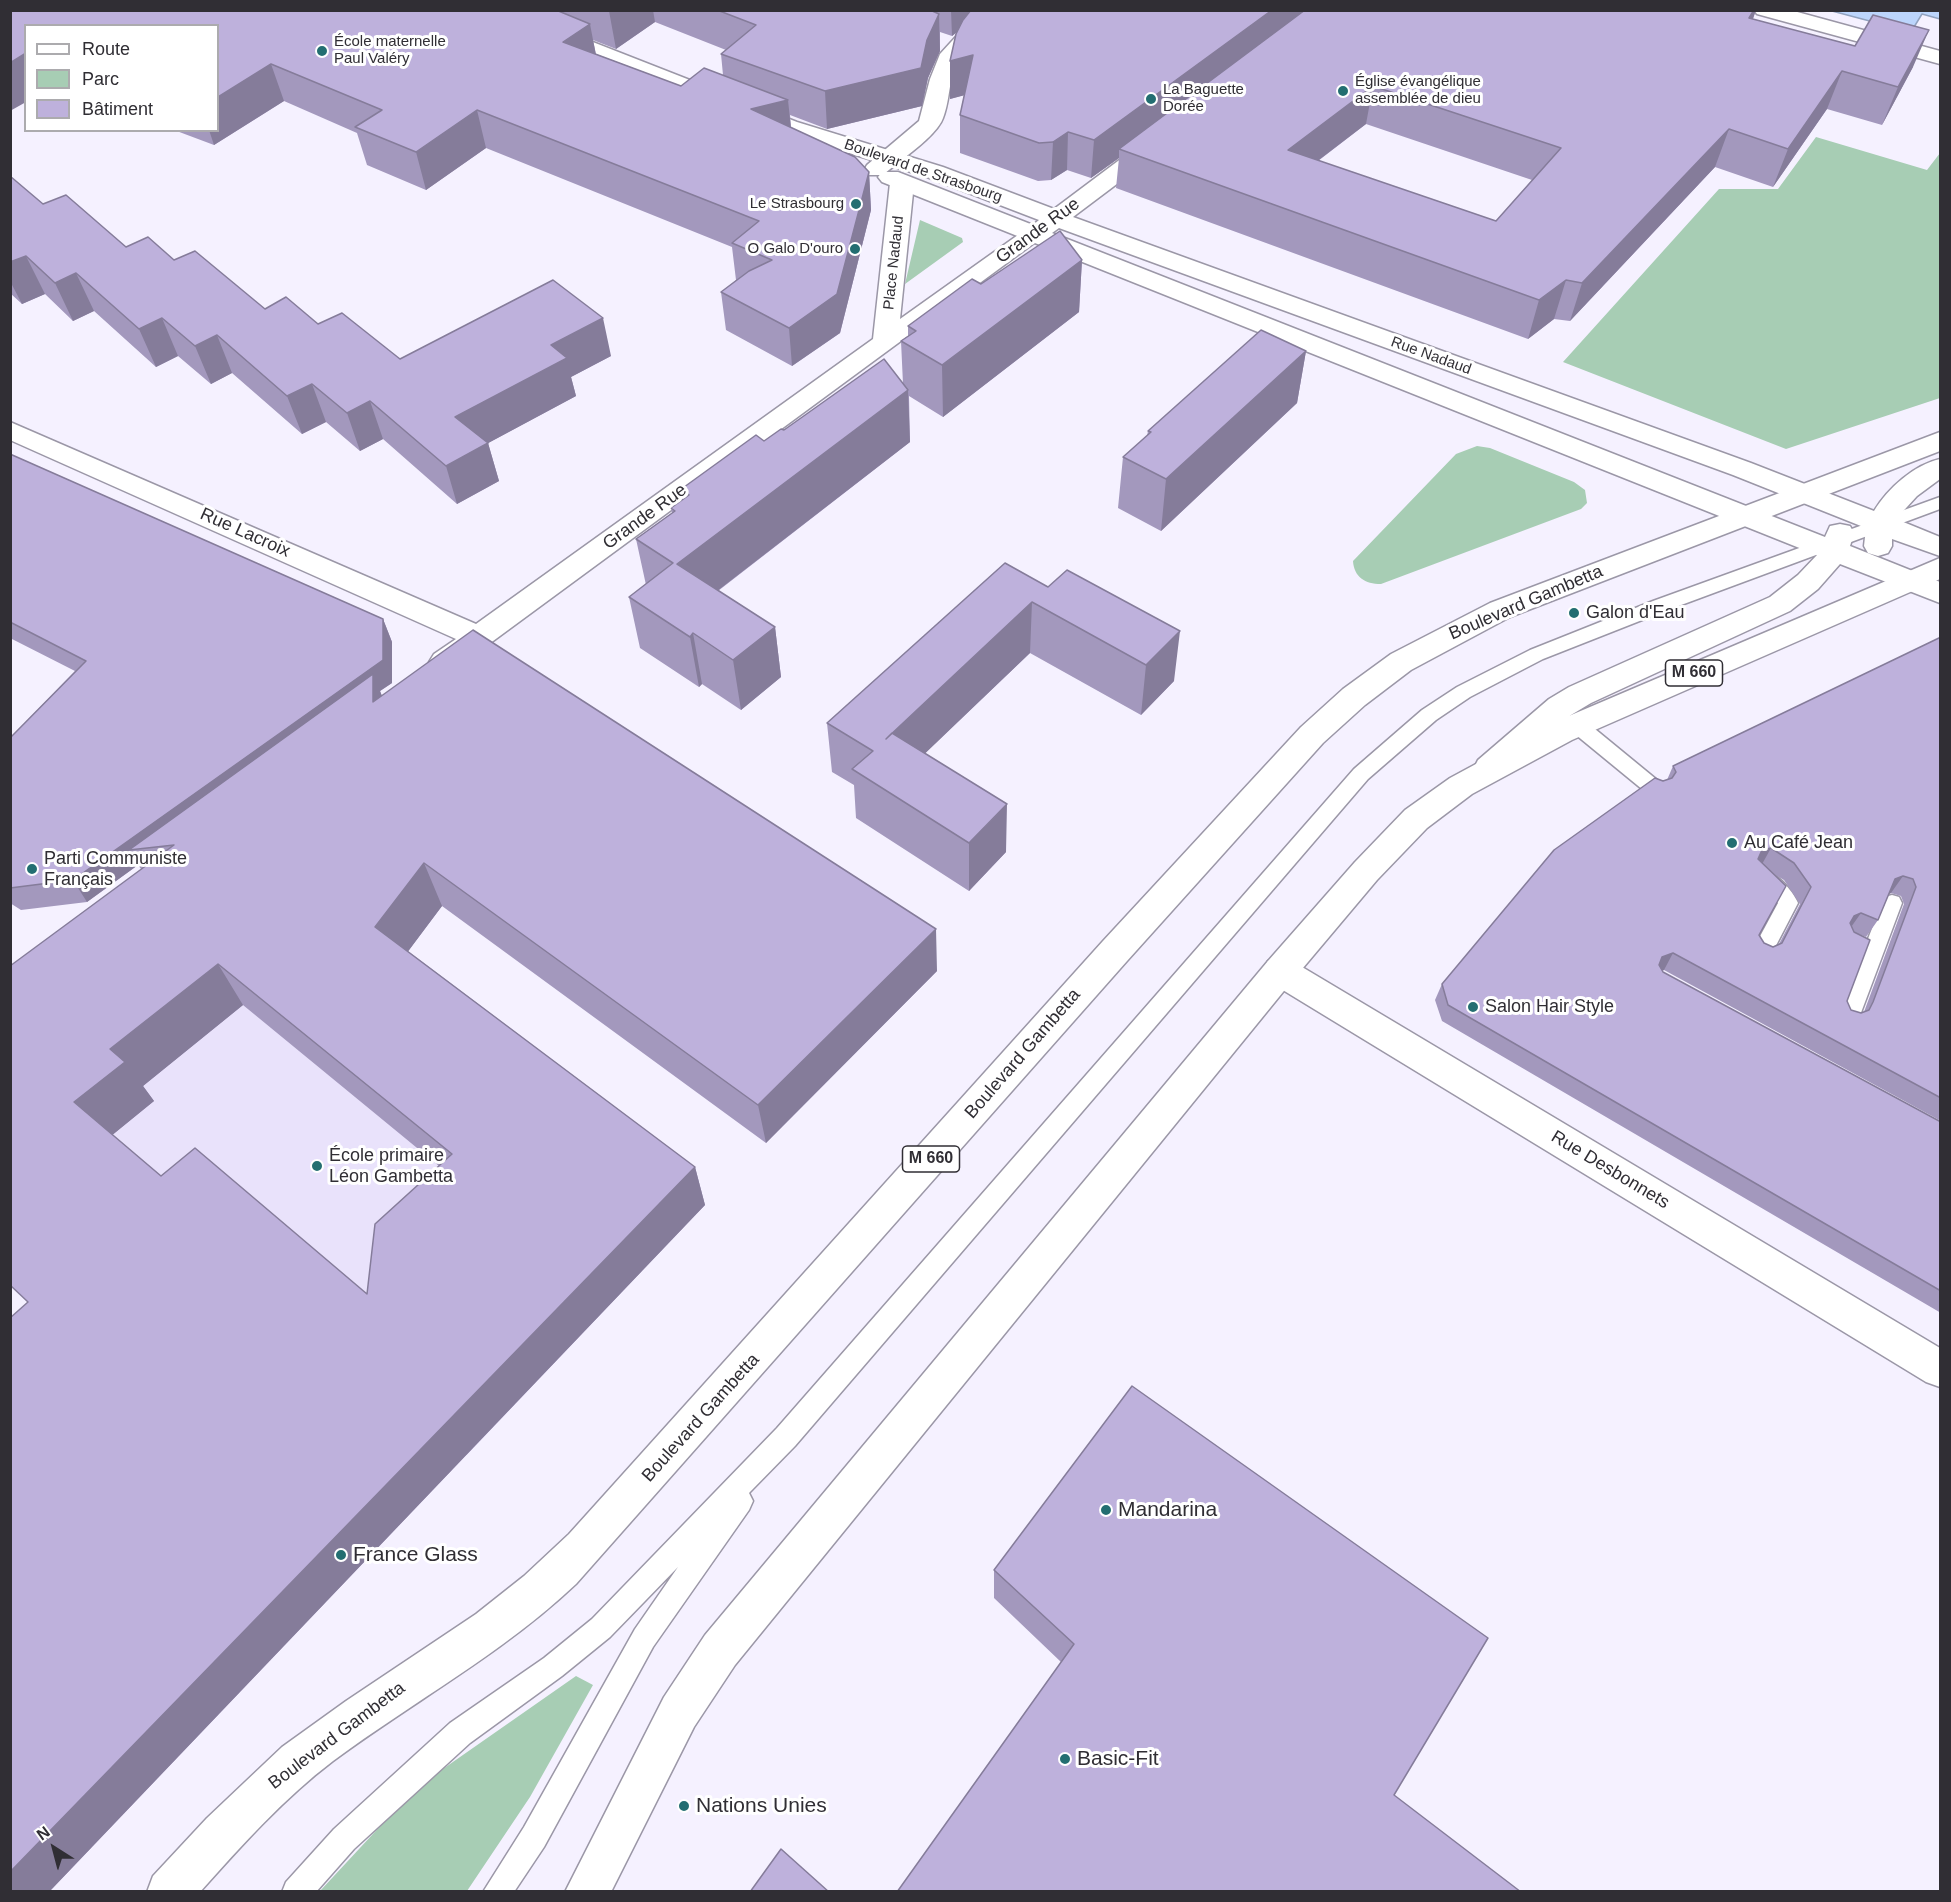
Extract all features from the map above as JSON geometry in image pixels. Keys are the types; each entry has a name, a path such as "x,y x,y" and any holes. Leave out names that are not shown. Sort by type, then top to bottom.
{"main road":[{"name":"Boulevard de Strasbourg","path":"491,10 882,164 935,172 1056,218"},
{"path":"882,164 927,126 932,119 944,44 1003,10"},
{"path":"1764,10 1941,58"},
{"name":"Grande Rue","path":"423,678 1168,135"},
{"name":"Boulevard de Strasbourg","path":"882,164 902,183 1033,235"},
{"name":"Place Nadaud","path":"885,343 902,183"},
{"name":"Rue Nadaud","path":"1056,218 1806,494 1941,548"},
{"name":"Rue Nadaud","path":"1033,235 1748,516 1831,545 1908,581 1941,593"},
{"name":"Rue Lacroix","path":"10,430 479,637"},
{"name":"Boulevard Gambetta","path":"169,1892 254,1801 284,1774 400,1688 490,1629 551,1581 583,1548 1115,951 1312,735 1354,697 1401,662 1470,624 1941,441"},
{"path":"1908,581 1879,550 1877,538 1881,524 1892,504 1921,479 1941,468"},
{"path":"1483,773 1560,707 1580,695 1780,604 1809,581 1840,532 1834,520 1806,494"},
{"name":"M 660","path":"587,1892 699,1677 1280,970 1396,837 1438,802 1483,773 1577,725 1941,568"},
{"name":"Rue Desbonnets","path":"1280,970 1941,1369"}],"lane":[{"path":"296,1892 344,1839 460,1733 554,1667 601,1628 786,1437 1353,783 1411,726 1470,686 1532,656 1941,502"},
{"path":"1577,725 1655,789"},
{"path":"1760,876 1786,897 1791,910 1762,953"},
{"path":"1848,1018 1865,948 1892,903"},
{"path":"497,1892 534,1837 644,1638 786,1437"}],"shaded area":[{"name":"École primaire Léon Gambetta","path":"173,908 636,1277 467,1455 11,1055"}],"green space":[{"path":"1816,137 1927,170 1940,153 1940,398 1786,449 1563,362 1719,189 1778,189"},
{"path":"920,220 962,238 963,242 905,284"},
{"path":"1477,446 1490,448 1574,482 1585,490 1587,503 1581,509 1381,584 1370,583 1361,578 1353,561 1456,454"},
{"path":"576,1676 593,1685 530,1797 467,1891 320,1891 385,1821 440,1771"}],"water":[{"path":"1832,11 1940,11 1940,19 1922,14 1911,32"}],"building":[{"path":"10,10 556,10 590,24 563,42 681,86 704,68 788,100 751,109 855,157 869,172 837,294 789,328 721,292 749,271 772,260 732,243 759,221 477,110 416,152 355,127 382,110 271,64 219,96 219,24 24,24 24,54 10,63"},
{"path":"717,10 930,10 939,14 927,40 921,68 825,91 721,54 756,25"},
{"path":"971,10 1272,10 1094,140 1068,132 1053,142 1039,143 960,115 973,55 950,61 956,34"},
{"path":"1305,10 1754,10 1749,18 1855,46 1873,15 1929,30 1898,87 1842,71 1788,149 1729,129 1582,283 1566,280 1539,300 1119,149","holes":["1373,86 1561,148 1496,221 1288,150"]},
{"path":"10,176 43,204 66,195 126,247 148,237 174,260 195,251 265,309 286,297 318,324 342,313 400,359 553,280 603,318 551,345 567,358 455,417 488,443 446,466 370,401 347,413 312,384 287,396 217,335 195,346 162,318 139,329 76,273 55,283 26,256 10,262"},
{"path":"1060,231 1082,260 942,365 901,341 916,331 908,326 972,279 981,284"},
{"path":"1261,330 1306,351 1166,479 1123,457 1151,432 1148,431"},
{"path":"884,359 908,390 677,564 775,627 733,660 693,633 690,637 629,597 673,563 636,539 675,511 671,508 689,495 680,490 756,435 764,441 781,429 784,430"},
{"path":"10,454 383,619 383,660 73,880 10,888 10,738 86,661 10,622"},
{"path":"1005,563 1048,587 1067,570 1180,631 1146,665 1032,602 892,733 1007,804 969,843 852,769 873,751 827,723"},
{"path":"473,630 936,929 758,1105 424,863 375,927 695,1167 10,1872 10,1318 28,1302 10,1285 10,966 174,845 129,850 373,674 373,702","holes":["218,964 452,1154 375,1224 367,1294 195,1148 161,1176 74,1102 125,1062 110,1049"]},
{"path":"1941,637 1941,1098 1673,953 1662,957 1659,965 1663,972 1941,1122 1941,1291 1448,1005 1442,984 1554,850 1655,778 1663,781 1672,778 1676,772 1673,766","holes":["1771,848 1794,863 1811,887 1782,943 1773,947 1764,943 1759,935 1786,886 1758,859 1762,850","1903,876 1913,879 1916,887 1873,1002 1869,1010 1861,1013 1851,1010 1847,1001 1870,940 1854,932 1850,923 1854,916 1861,913 1878,920 1895,879"]},
{"path":"1132,1386 1488,1638 1394,1795 1521,1892 897,1892 1074,1644 994,1570"},
{"path":"781,1849 829,1892 750,1892"}],"place":[{"name":"École maternelle Paul Valéry","path":"322,51"},
{"name":"Église évangélique assemblée de dieu","path":"1343,91"},
{"name":"La Baguette Dorée","path":"1151,99"},
{"name":"Le Strasbourg","path":"856,204"},
{"name":"O Galo D'ouro","path":"855,249"},
{"name":"Galon d'Eau","path":"1574,613"},
{"name":"Au Café Jean","path":"1732,843"},
{"name":"Parti Communiste Français","path":"32,869"},
{"name":"Salon Hair Style","path":"1473,1007"},
{"name":"École primaire Léon Gambetta","path":"317,1166"},
{"name":"Mandarina","path":"1106,1510"},
{"name":"France Glass","path":"341,1555"},
{"name":"Basic-Fit","path":"1065,1759"},
{"name":"Nations Unies","path":"684,1806"}]}
